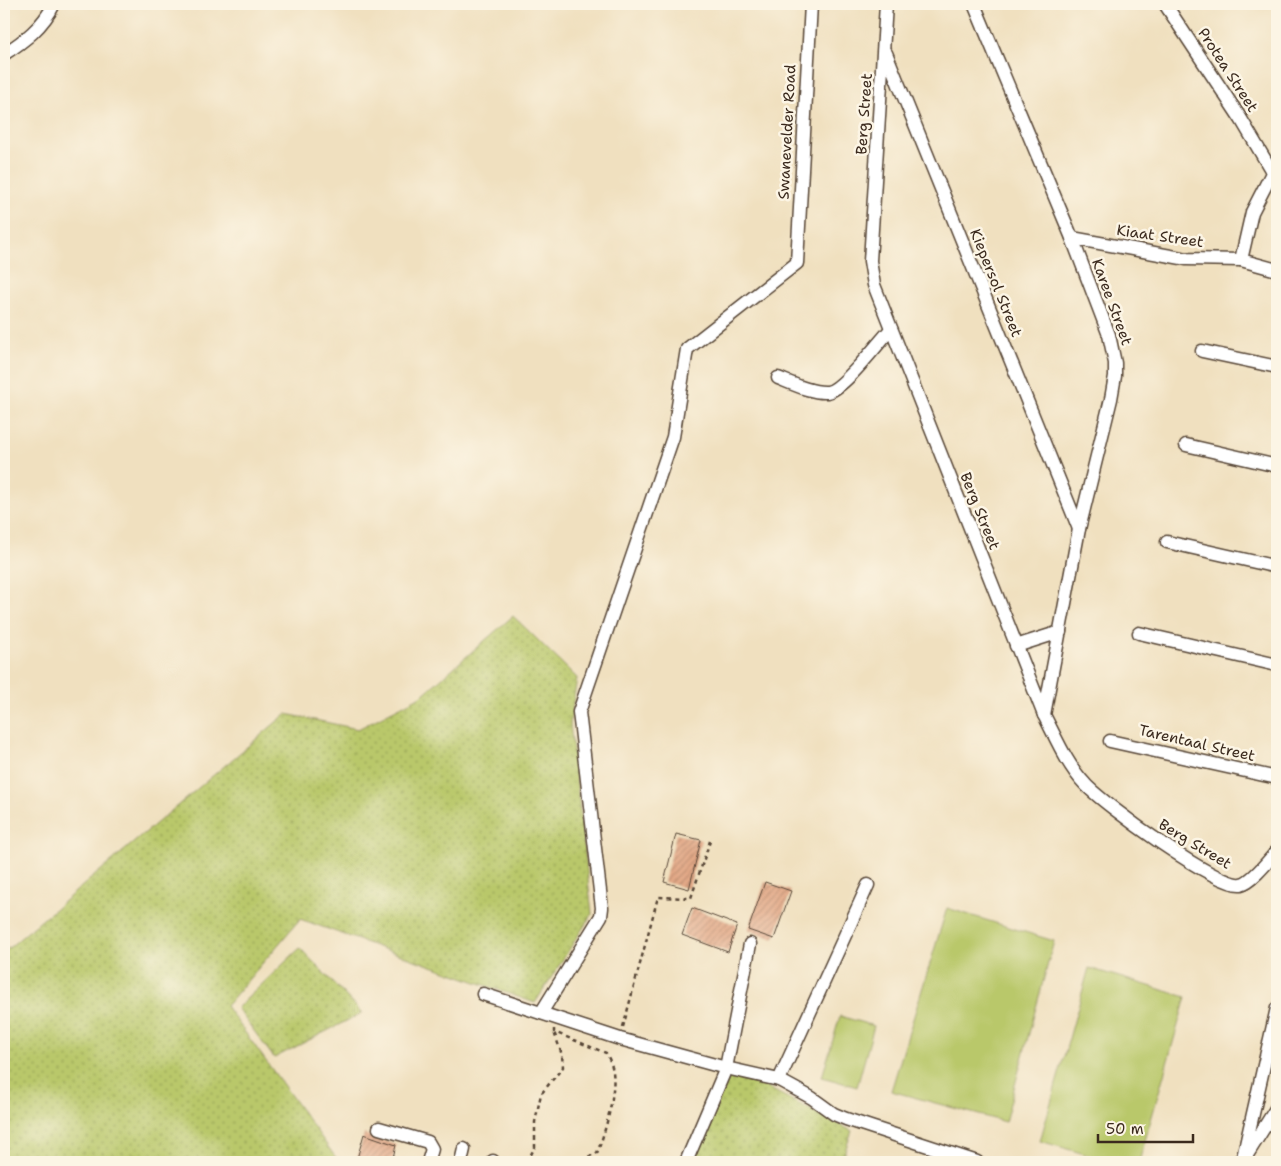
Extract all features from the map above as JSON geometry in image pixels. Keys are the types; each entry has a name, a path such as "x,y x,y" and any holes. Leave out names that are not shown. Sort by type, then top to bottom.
{"street":[{"path":"4,54 33,32 50,12 54,4"},
{"name":"Swanevelder Road","path":"547,1015 601,916 602,908 580,712 673,437 687,349 797,263 811,4"},
{"name":"Berg Street","path":"886,4 870,261 874,285 1044,715 1073,769 1085,785 1115,811 1171,850 1226,881 1238,885 1245,883 1252,877 1277,851"},
{"name":"Karee Street","path":"974,4 1072,238 1109,335 1115,363 1111,399 1080,529 1044,715"},
{"name":"Protea Street","path":"1165,4 1241,119 1275,177"},
{"name":"Kiepersol Street","path":"884,48 1080,529"},
{"path":"1275,177 1252,212 1241,260 1277,270"},
{"name":"Kiaat Street","path":"1072,238 1187,259 1241,260"},
{"path":"778,378 821,392 834,391 844,383 891,329"},
{"path":"1202,351 1277,367"},
{"path":"1186,445 1277,466"},
{"path":"1167,542 1277,567"},
{"path":"1016,646 1060,632"},
{"path":"1139,633 1277,666"},
{"name":"Tarentaal Street","path":"1110,741 1277,778"},
{"path":"780,1080 868,885"},
{"path":"686,1162 726,1068 750,944"},
{"path":"483,994 620,1038 726,1068 780,1080 840,1116 977,1162"},
{"path":"1242,1162 1277,1008"},
{"path":"1242,1162 1277,1107"},
{"path":"380,1128 428,1142 432,1149 428,1162"},
{"path":"461,1162 464,1149"}],"path":[{"path":"620,1038 658,897 692,898 710,841"},
{"path":"526,1162 535,1147 536,1122 542,1094 563,1067 562,1055 547,1015"},
{"path":"554,1032 606,1052 613,1068 611,1101 605,1132 597,1153 576,1162"}],"green space":[{"path":"513,616 577,678 570,724 592,914 535,1003 300,919 226,1006 339,1162 4,1162 4,952 286,714 358,729 421,696"},
{"path":"947,908 1054,941 1005,1122 891,1091"},
{"path":"300,948 362,1013 274,1058 237,1008"},
{"path":"1089,968 1186,997 1139,1162 1112,1162 1040,1141"},
{"path":"840,1016 874,1026 857,1087 822,1077"},
{"path":"733,1070 852,1131 841,1162 689,1162"}],"building":[{"path":"676,834 701,840 689,889 664,882"},
{"path":"765,882 791,891 774,939 748,930"},
{"path":"692,908 737,925 728,952 682,935"},
{"path":"364,1134 396,1145 392,1162 356,1162"}]}
